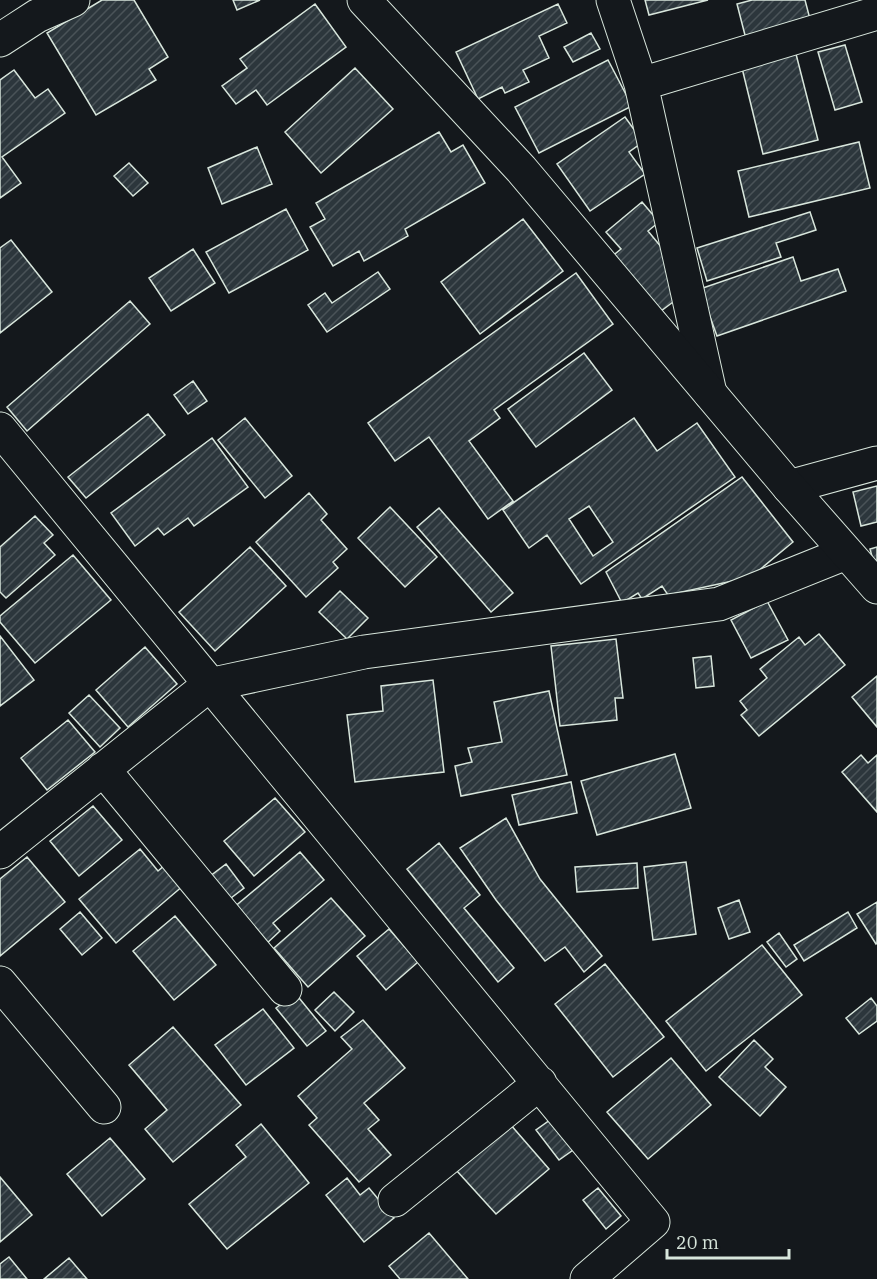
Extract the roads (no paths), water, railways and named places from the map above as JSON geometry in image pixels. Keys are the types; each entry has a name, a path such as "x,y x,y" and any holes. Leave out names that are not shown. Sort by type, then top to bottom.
{"street":[{"path":"0,40 37,16 73,0"},
{"path":"364,0 521,169 789,487 877,587"},
{"path":"613,0 641,84 710,393"},
{"path":"641,84 877,13"},
{"path":"0,429 654,1222 587,1279"},
{"path":"789,487 877,463"},
{"path":"6,837 103,770 209,685 364,652 718,604 846,553"},
{"path":"103,770 285,989"},
{"path":"0,983 104,1107"},
{"path":"395,1200 540,1083"}]}
